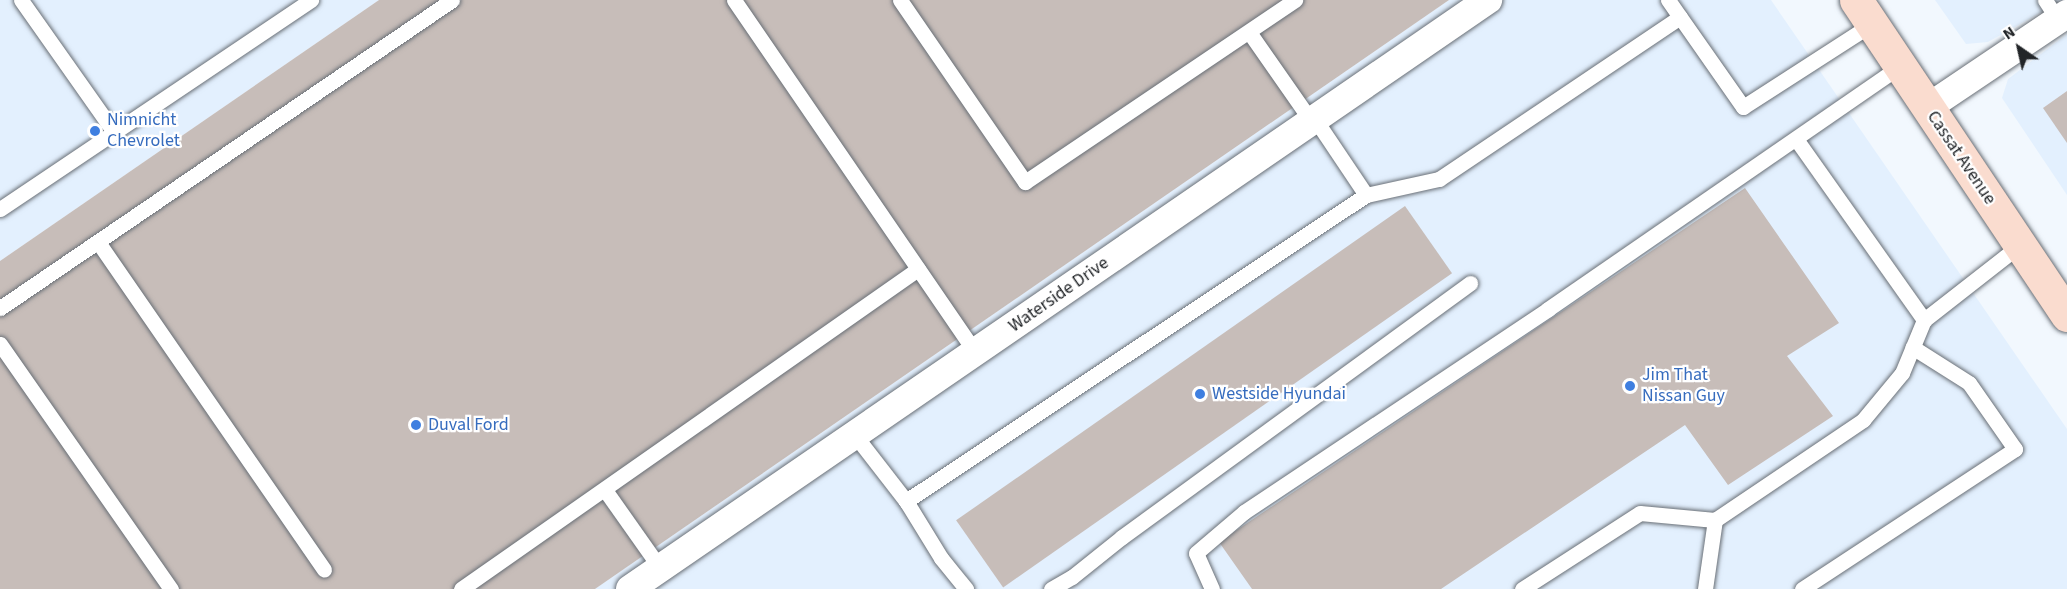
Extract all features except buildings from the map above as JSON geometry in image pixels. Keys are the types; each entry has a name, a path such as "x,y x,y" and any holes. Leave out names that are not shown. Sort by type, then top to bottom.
{"main road":[{"name":"Cassat Avenue","path":"1864,12 2067,315"}],"street":[{"name":"Waterside Drive","path":"630,589 1488,0"},
{"path":"1927,108 2057,11"}],"lane":[{"path":"21,0 114,132"},
{"path":"0,209 311,0"},
{"path":"0,308 452,0"},
{"path":"734,0 975,352"},
{"path":"900,0 1025,182 1295,0"},
{"path":"1668,0 1743,107 1864,12"},
{"path":"906,501 1366,195 1439,179 1680,17"},
{"path":"1249,32 1366,195"},
{"path":"1212,589 1196,553 1245,512 1548,309 1899,67"},
{"path":"1796,139 1924,320"},
{"path":"98,242 324,570"},
{"path":"1522,589 1640,513 1715,520 1863,420 1902,373 1924,320 2020,245"},
{"path":"461,589 918,269"},
{"path":"1051,589 1072,577 1122,537 1470,282"},
{"path":"0,344 171,589"},
{"path":"1802,589 2015,449 1969,383 1912,347"},
{"path":"854,434 906,501 940,558 966,589"},
{"path":"605,490 660,568"},
{"path":"1706,589 1715,520"}],"shaded area":[{"name":"Nimnicht Chevrolet","path":"0,0 379,0 0,261"},
{"path":"1449,0 1771,0 2067,429 2067,589 595,589"},
{"path":"1935,0 2063,0 1988,42 1966,44"},
{"path":"2067,34 2067,195 2002,98 2008,79"}],"place":[{"name":"Nimnicht Chevrolet","path":"95,131"},
{"name":"Jim That Nissan Guy","path":"1630,386"},
{"name":"Westside Hyundai","path":"1200,394"},
{"name":"Duval Ford","path":"416,425"}]}
